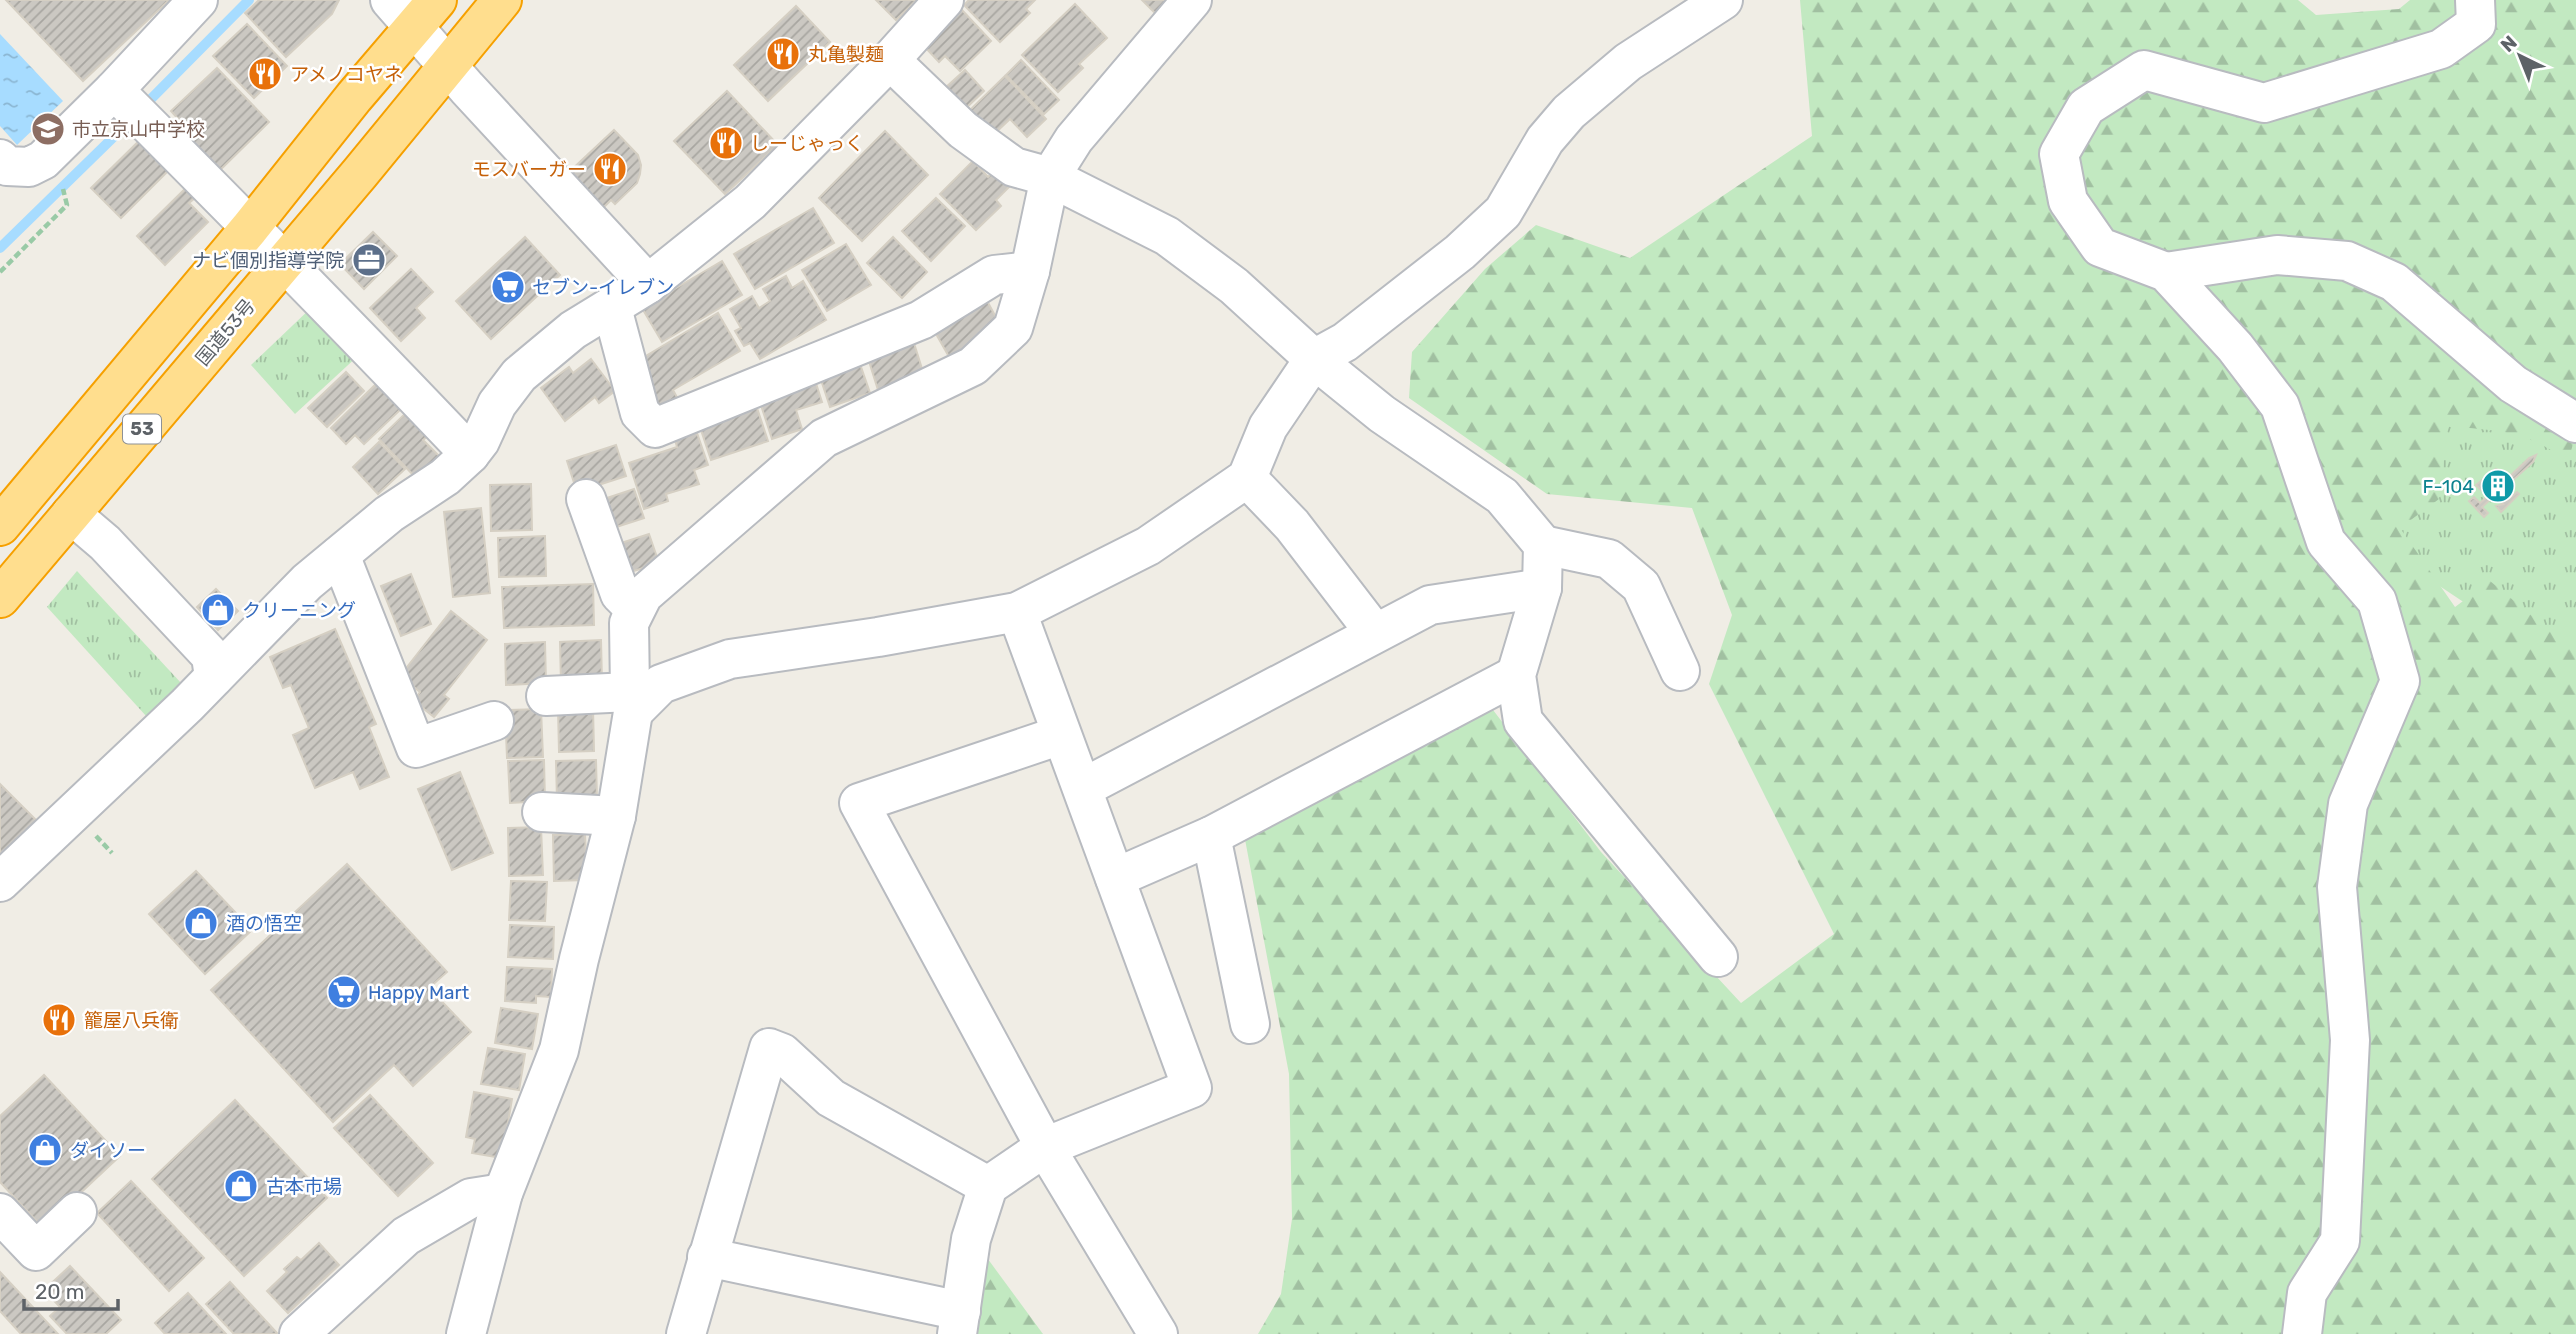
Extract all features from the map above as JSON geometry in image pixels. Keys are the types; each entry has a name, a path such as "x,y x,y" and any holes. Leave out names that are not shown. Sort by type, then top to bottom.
{"highway":[{"name":"国道53号","path":"0,598 449,67 502,0"},
{"name":"53","path":"0,526 249,229 354,97 414,9"}],"street":[{"path":"0,159 7,166 29,167 130,106 198,0"},
{"path":"0,882 187,705 307,582 389,514 445,477 470,454 480,441 497,404 519,375 573,330 648,284 750,202 890,60 944,0"},
{"path":"466,1334 503,1193 559,1050 616,816 631,702 629,623 642,595 824,438 973,366 1013,328 1030,271 1050,177 1074,139 1192,0"},
{"path":"546,696 631,702 661,684 730,659 878,638 1017,612 1148,546 1247,478 1268,427 1314,359 1345,342 1366,326 1460,252 1503,212 1545,140 1569,112 1628,62 1723,0"},
{"path":"2302,1334 2307,1293 2340,1241 2350,1040 2337,887 2348,804 2400,681 2377,601 2326,542 2280,405 2235,347 2166,272 2100,247 2068,201 2059,153 2086,107 2144,70 2264,103 2441,49 2476,24 2474,0"},
{"path":"414,9 449,67 648,284"},
{"path":"890,60 963,130 1014,167 1050,177 1167,236 1234,286 1314,359 1381,414 1502,496 1543,545 1609,559 1641,586 1680,671"},
{"path":"130,106 249,229 285,260 470,454"},
{"path":"2166,272 2277,255 2347,261 2394,282 2513,384 2576,423"},
{"path":"612,308 640,413 655,428 922,320 994,275 1030,271"},
{"path":"1247,478 1292,525 1376,633"},
{"path":"586,499 620,594 635,609"},
{"path":"71,514 104,543 211,656 214,677"},
{"path":"1543,545 1542,588 1516,675 1523,721 1718,957"},
{"path":"340,555 416,748 494,721"},
{"path":"1083,788 1430,606 1542,588"},
{"path":"707,1257 959,1323 971,1239 988,1186 1045,1147 1192,1088 1017,612"},
{"path":"1115,878 1211,836 1516,675"},
{"path":"1061,735 859,803 1045,1147 1158,1334"},
{"path":"542,812 616,816"},
{"path":"1211,836 1250,1024"},
{"path":"685,1334 769,1048 782,1053 831,1098 988,1186"},
{"path":"299,1334 406,1236 471,1198 503,1193"},
{"path":"0,1213 36,1251 77,1212"}],"path":[{"path":"0,272 67,205 61,182"},
{"path":"92,832 112,853"}],"green space":[{"path":"1800,0 2298,0 2316,15 2399,9 2410,0 2576,0 2576,433 2571,451 2557,454 2518,436 2491,430 2448,426 2439,499 2400,528 2455,607 2490,581 2554,634 2576,627 2576,1334 1258,1334 1281,1294 1292,1219 1289,1074 1244,834 1490,706 1601,852 1741,1003 1834,934 1709,684 1732,615 1692,508 1547,494 1409,398 1412,352 1485,269 1536,225 1630,258 1812,136"},
{"path":"2291,246 2576,408 2576,673 2321,507"},
{"path":"313,306 360,354 295,414 251,365"},
{"path":"77,571 182,684 147,717 47,607"},
{"path":"982,1251 1043,1334 967,1334"}],"water":[{"path":"0,34 63,101 17,145 0,126"}],"building":[{"path":"6,0 169,0 83,81"},
{"path":"259,0 339,0 332,14 286,57 245,13"},
{"path":"876,0 917,0 896,20"},
{"path":"969,0 1035,0 1026,9 1030,13 1000,42 964,5"},
{"path":"1142,0 1176,0 1159,17"},
{"path":"1075,4 1107,38 1079,64 1083,68 1058,92 1022,55"},
{"path":"796,6 830,42 768,101 734,65"},
{"path":"961,9 991,41 960,71 945,56 939,62 923,45"},
{"path":"247,24 287,66 254,98 213,56"},
{"path":"1021,60 1059,100 1044,114 1006,75"},
{"path":"217,68 269,122 213,177 179,140 188,130 171,111"},
{"path":"965,70 984,91 965,109 945,88"},
{"path":"1005,76 1046,119 1027,137 1010,119 991,137 968,112"},
{"path":"727,91 778,145 725,194 674,141"},
{"path":"614,130 638,155 640,174 637,183 615,204 611,200 603,208 569,172"},
{"path":"885,131 928,175 862,241 819,198"},
{"path":"143,137 173,166 121,218 91,188"},
{"path":"973,161 988,177 994,171 1009,187 996,200 1001,206 976,230 940,194"},
{"path":"190,184 200,194 189,203 208,222 165,265 137,236"},
{"path":"936,198 965,226 931,261 902,231"},
{"path":"813,208 834,243 755,289 734,254"},
{"path":"373,232 397,256 364,289 340,264"},
{"path":"525,237 560,275 491,339 456,301"},
{"path":"893,237 927,272 902,298 867,263"},
{"path":"846,244 871,285 827,311 802,270"},
{"path":"722,261 742,295 662,342 642,308"},
{"path":"411,269 433,292 416,308 425,318 401,341 370,308"},
{"path":"786,276 792,288 803,281 826,320 760,359 750,343 744,346 735,331 741,328 730,309 752,296 759,308 770,301 763,289"},
{"path":"985,297 999,323 952,362 932,327"},
{"path":"718,313 740,351 673,390 678,399 660,409 634,363"},
{"path":"913,340 924,375 878,390 867,355"},
{"path":"591,359 615,391 599,403 595,397 565,421 541,388 569,367 573,373"},
{"path":"859,361 870,393 830,407 819,374"},
{"path":"346,372 364,391 327,427 308,408"},
{"path":"814,377 822,402 796,410 802,429 772,439 758,396"},
{"path":"376,384 401,409 364,444 355,435 346,444 331,428"},
{"path":"754,399 768,441 711,460 699,424"},
{"path":"407,412 429,435 423,440 440,457 417,479 379,439"},
{"path":"697,433 708,465 694,470 699,484 666,494 668,501 644,509 629,463 677,447 675,440"},
{"path":"379,442 405,469 378,494 353,467"},
{"path":"616,445 626,476 577,492 567,461"},
{"name":"F-104","path":"2536,455 2533,462 2507,489 2510,498 2517,492 2519,494 2501,512 2496,506 2503,504 2493,497 2482,507 2488,513 2484,517 2469,501 2474,497 2480,503 2490,494 2484,483 2481,490 2476,485 2496,469 2498,470 2491,477 2500,481"},
{"path":"531,484 532,530 491,531 490,485"},
{"path":"634,489 644,518 604,531 595,502"},
{"path":"481,508 490,593 453,597 444,512"},
{"path":"649,534 659,563 621,575 612,546"},
{"path":"545,536 546,576 499,577 498,538"},
{"path":"411,574 431,624 401,636 381,586"},
{"path":"593,584 594,625 504,628 502,587"},
{"path":"216,589 238,611 218,630 197,607"},
{"path":"451,611 487,640 444,695 449,699 434,717 414,701 420,692 400,676"},
{"path":"335,629 376,724 369,727 389,777 360,789 353,772 315,788 293,735 309,728 291,685 283,688 270,657"},
{"path":"601,640 602,682 561,684 560,642"},
{"path":"545,642 546,683 506,685 505,644"},
{"path":"593,708 594,751 559,752 558,709"},
{"path":"541,709 543,757 507,758 505,710"},
{"path":"544,760 545,801 510,803 508,761"},
{"path":"596,760 597,799 557,801 556,761"},
{"path":"460,772 493,853 452,870 418,789"},
{"path":"0,784 38,822 0,859"},
{"path":"541,827 543,875 509,876 508,828"},
{"path":"585,834 587,880 554,881 553,835"},
{"path":"347,864 447,972 429,988 471,1032 413,1086 394,1065 333,1122 211,990"},
{"path":"196,871 252,930 205,974 149,914"},
{"path":"511,881 547,882 545,921 509,920"},
{"path":"510,925 554,927 553,959 508,957"},
{"path":"507,967 552,969 551,997 536,996 536,1003 505,1001"},
{"path":"501,1008 538,1014 532,1049 495,1043"},
{"path":"488,1048 525,1054 519,1090 481,1084"},
{"path":"44,1075 120,1156 43,1228 0,1182 0,1116"},
{"path":"474,1092 512,1099 502,1158 472,1153 475,1139 466,1137"},
{"path":"370,1095 433,1163 398,1196 334,1128"},
{"path":"235,1100 327,1198 244,1276 152,1179"},
{"path":"131,1181 204,1258 169,1291 97,1213"},
{"path":"319,1243 339,1265 288,1313 267,1291 287,1272 284,1269 297,1257 301,1260"},
{"path":"70,1266 121,1320 106,1334 67,1334 50,1316 60,1307 44,1290"},
{"path":"0,1272 58,1334 21,1334 0,1311"},
{"path":"230,1282 277,1333 234,1334 206,1304"},
{"path":"188,1293 226,1334 165,1334 155,1323"}],"waterway":[{"path":"141,109 249,0"},
{"path":"0,248 131,120"}],"place":[{"name":"丸亀製麺","path":"783,54"},
{"name":"アメノコヤネ","path":"265,74"},
{"name":"市立京山中学校","path":"48,129"},
{"name":"しーじゃっく","path":"726,143"},
{"name":"モスバーガー","path":"610,169"},
{"name":"ナビ個別指導学院","path":"369,260"},
{"name":"セブン-イレブン","path":"508,287"},
{"name":"F-104","path":"2498,486"},
{"name":"クリーニング","path":"218,610"},
{"name":"酒の悟空","path":"201,923"},
{"name":"Happy Mart","path":"344,992"},
{"name":"籠屋八兵衛","path":"59,1020"},
{"name":"ダイソー","path":"45,1150"},
{"name":"古本市場","path":"241,1186"}]}
